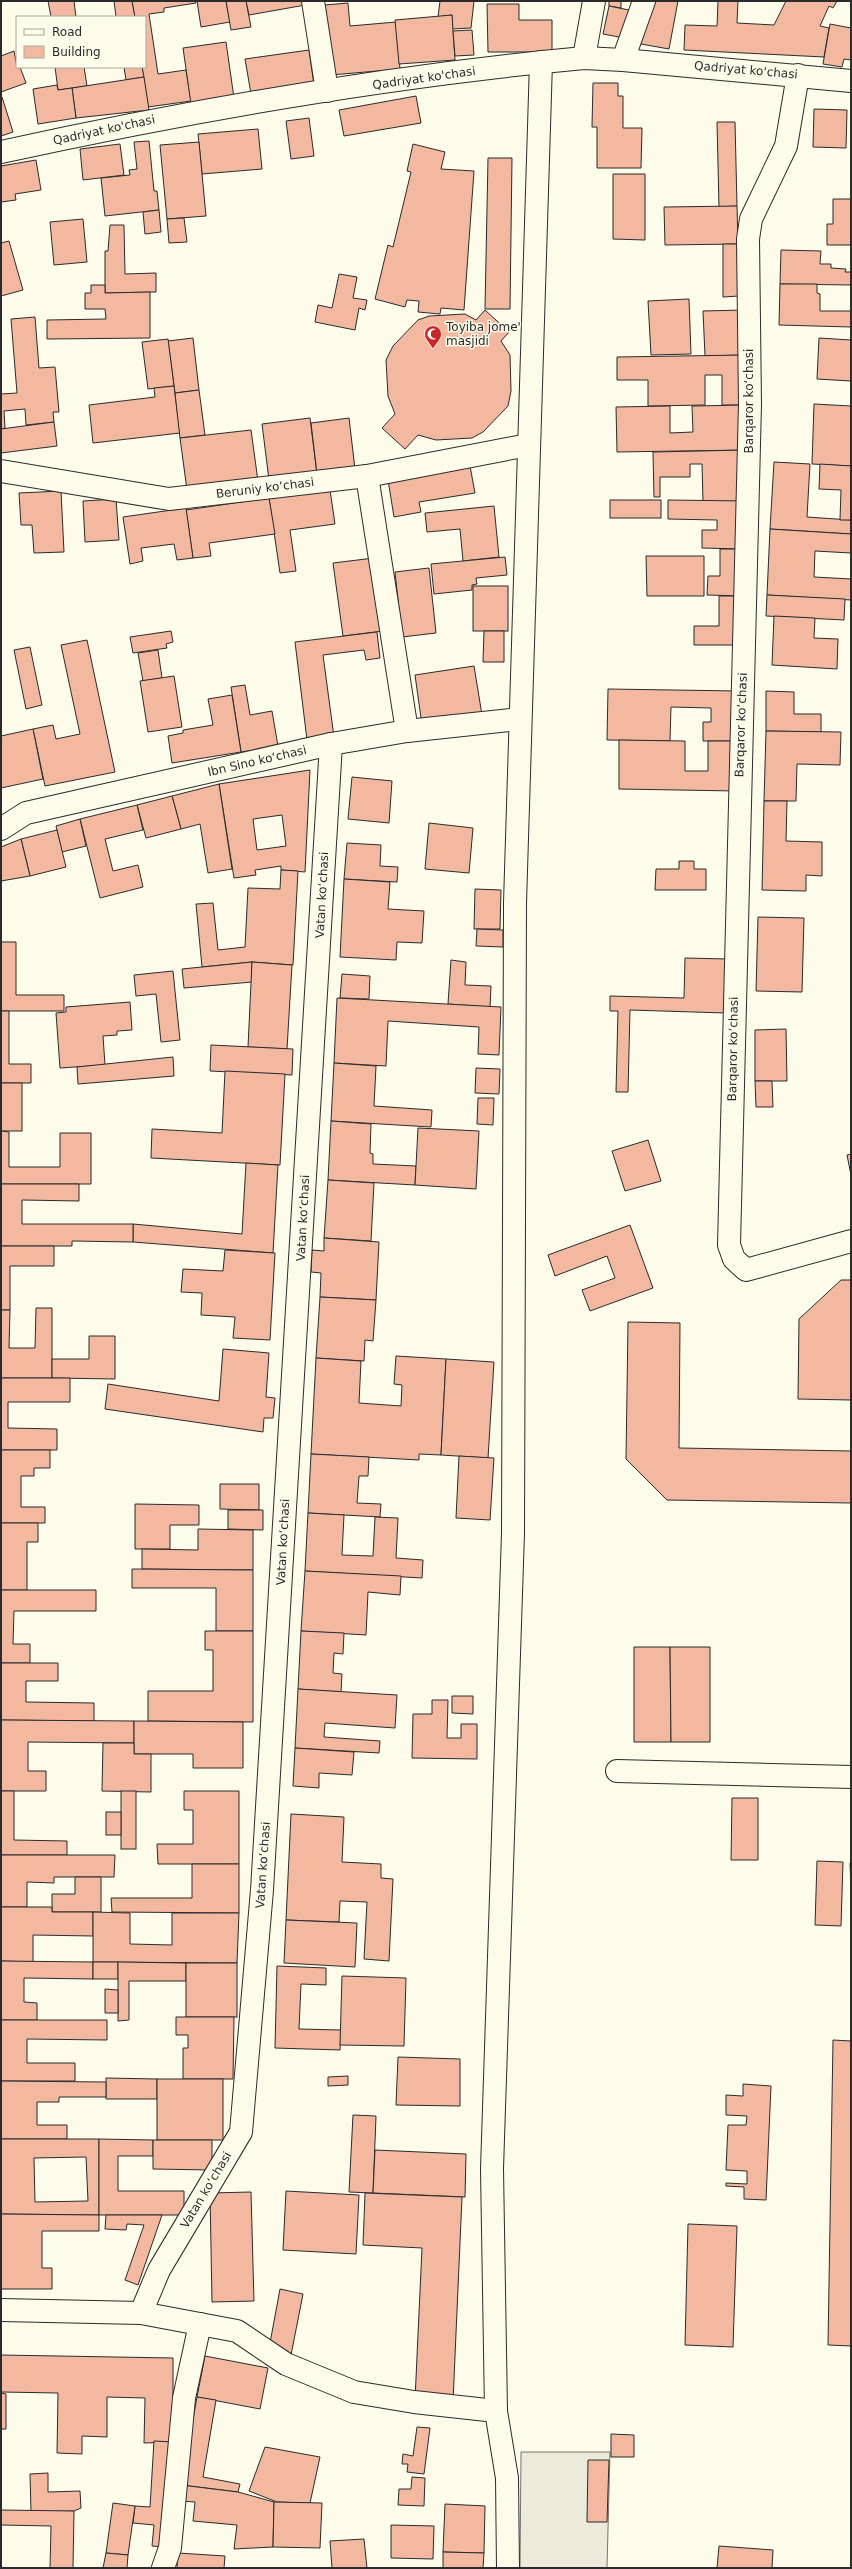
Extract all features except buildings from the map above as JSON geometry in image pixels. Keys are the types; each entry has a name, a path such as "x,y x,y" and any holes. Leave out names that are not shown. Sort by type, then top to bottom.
{"street":[{"path":"313,1 327,91"},
{"path":"584,58 594,1"},
{"path":"622,60 644,1"},
{"name":"Qadriyat ko'chasi","path":"1,152 155,119 327,91 541,62 584,58 798,75 851,81"},
{"path":"508,2568 507,2478 496,2411 492,2169 513,1534 515,903 519,719 541,62"},
{"name":"Barqaror koʻchasi","path":"798,75 786,146 751,219 748,239 750,404 729,1245 734,1259 746,1270 851,1241"},
{"name":"Beruniy koʻchasi","path":"1,471 169,500 367,476 528,445"},
{"path":"367,476 407,731"},
{"name":"Ibn Sino koʻchasi","path":"1,829 26,813 331,744 407,731 519,719"},
{"name":"Vatan koʻchasi","path":"140,2313 159,2270 241,2132 262,1890 331,744"},
{"path":"617,1771 851,1777"},
{"path":"1,2310 140,2313 237,2331 286,2364 354,2392 414,2402 496,2411"},
{"path":"163,2568 170,2548 184,2398 200,2324"}],"shaded area":[{"path":"521,2452 610,2452 607,2568 520,2568"}],"place":[{"name":"Toyiba jome' masjidi","path":"433,349"}]}
